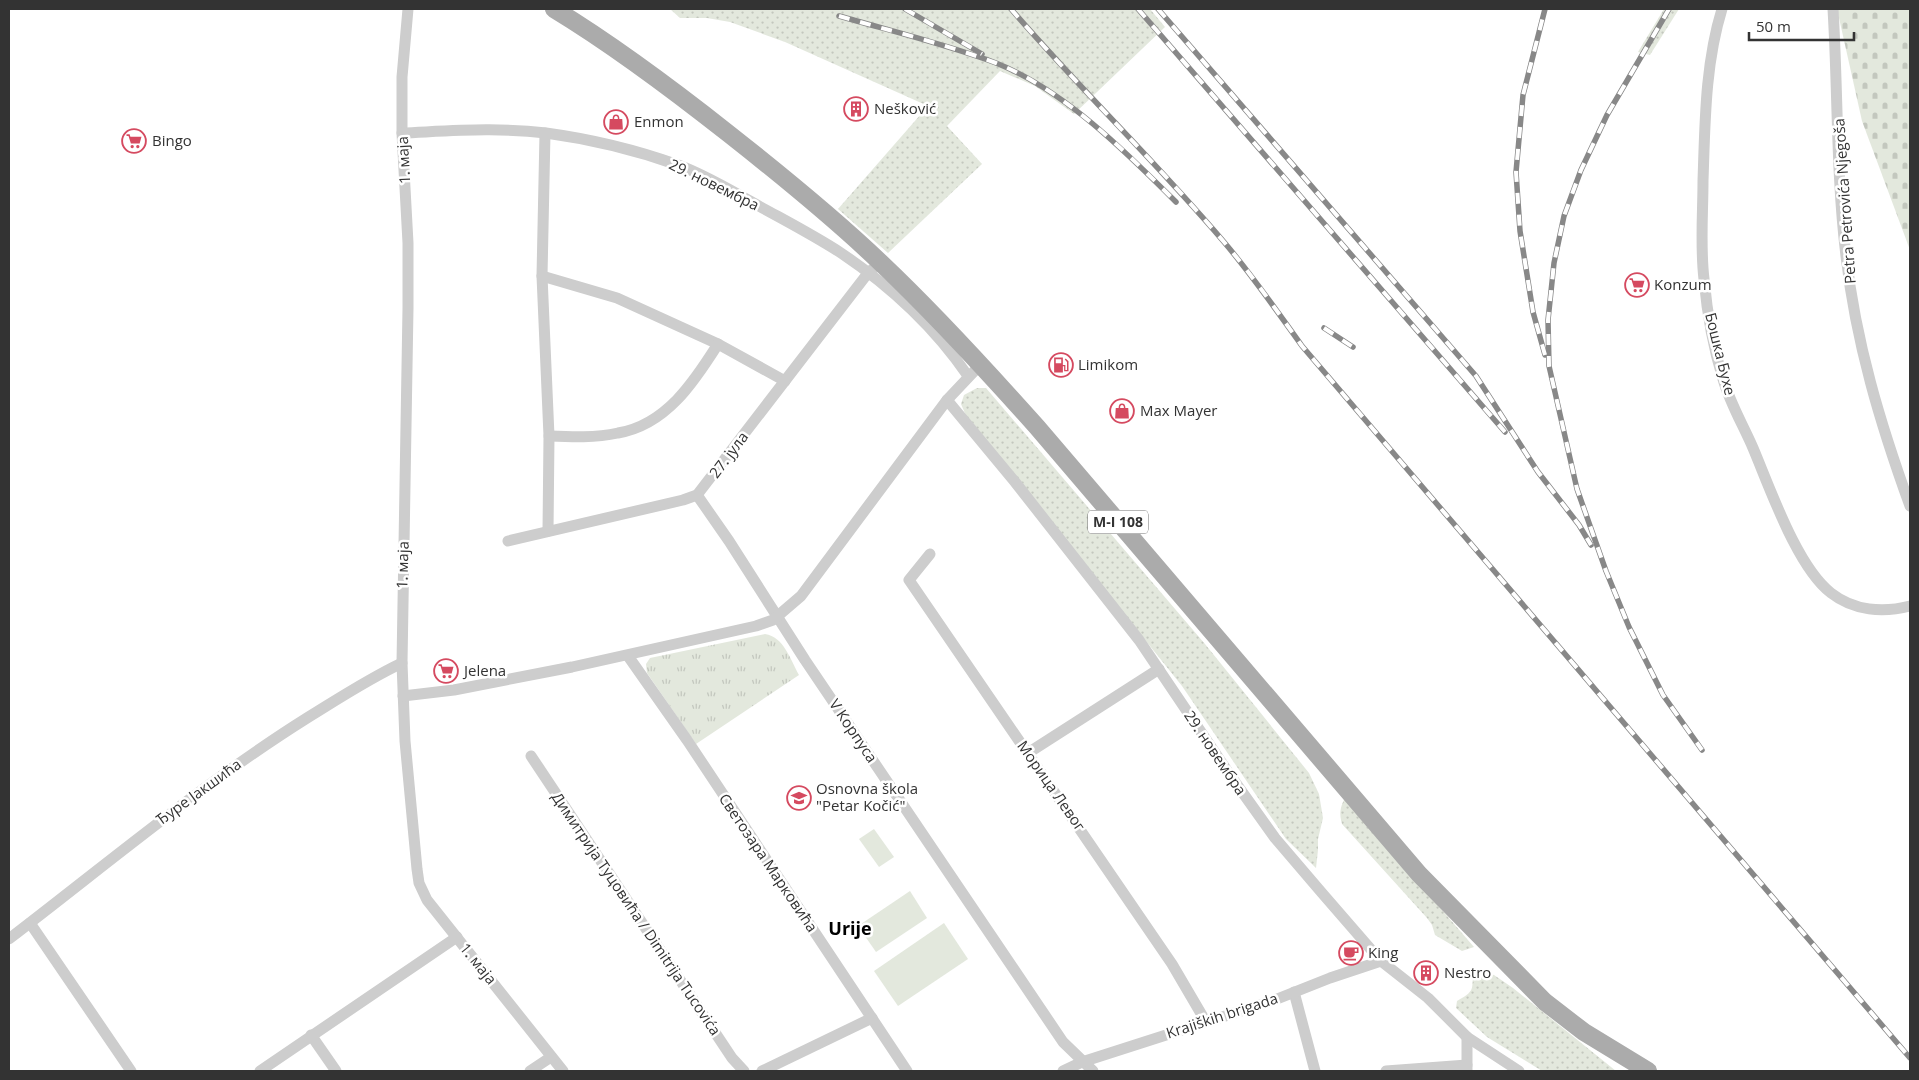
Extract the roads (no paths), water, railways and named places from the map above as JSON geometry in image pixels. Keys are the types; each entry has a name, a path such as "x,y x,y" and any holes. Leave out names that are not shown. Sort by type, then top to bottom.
{"main road":[{"name":"M-I 108","path":"554,9 629,57 812,200 875,268 975,370 1037,427 1418,874 1544,1002 1584,1032 1648,1071"}],"street":[{"name":"1. маја","path":"408,9 402,77 402,133 408,243 402,663 411,813 419,883 427,900 456,938 563,1071"},
{"name":"Бошка Бухе","path":"1722,9 1715,31 1708,74 1702,240 1707,307 1723,379 1768,487 1801,554 1818,579 1830,592 1858,607 1880,610 1910,606"},
{"name":"Petra Petrovića Njegoša","path":"1833,9 1846,255 1856,322 1874,399 1910,506"},
{"name":"29. новембра","path":"402,133 485,129 544,133 643,154 680,166 799,228 841,254 875,268"},
{"path":"544,133 542,276 549,436 548,531"},
{"name":"27. јула","path":"697,495 784,381 875,268"},
{"path":"542,276 618,298 718,344 784,381"},
{"path":"549,436 588,437 619,433 638,427 658,417 679,399 702,370 718,344"},
{"path":"403,696 454,690 628,656 756,626 777,618 801,596 946,400 975,370"},
{"name":"29. новембра","path":"946,400 1085,569 1139,640 1275,838 1382,961 1428,998 1467,1037 1519,1071"},
{"path":"508,541 683,500 697,495"},
{"name":"V Корпуса","path":"697,495 730,541 777,618 1063,1042 1082,1062 1094,1071"},
{"name":"Морица Левог","path":"930,554 910,580 1172,964 1206,1022"},
{"name":"Светозара Марковића","path":"628,656 692,748 907,1071"},
{"name":"Ђуре Јакшића","path":"9,939 186,801 266,743 372,677 402,663"},
{"path":"1028,752 1159,669"},
{"name":"Димитрија Туцовића / Dimitrija Tucovića","path":"531,756 732,1058 744,1071"},
{"path":"30,923 131,1071"},
{"path":"260,1071 456,938"},
{"name":"Krajiških brigada","path":"1063,1071 1082,1062 1206,1022 1382,961"},
{"path":"1294,992 1315,1071"},
{"path":"762,1071 872,1018"},
{"path":"311,1035 336,1071"},
{"path":"1386,1071 1467,1068 1467,1037"},
{"path":"530,1071 551,1057"}],"railway":[{"path":"905,9 982,54"},
{"path":"1011,9 1224,242 1302,346 1910,1058"},
{"path":"1138,9 1505,432"},
{"path":"1158,9 1476,376 1538,472 1579,525 1591,545"},
{"path":"1545,9 1523,95 1516,172 1520,231 1533,312 1545,355"},
{"path":"1669,9 1607,115 1581,170 1564,216 1554,263 1548,320 1549,366 1577,489 1606,571 1629,627 1663,695 1702,750"},
{"path":"839,16 957,50 996,63 1021,75 1069,105 1115,143 1176,202"},
{"path":"1324,328 1353,347"}],"place":[{"name":"Nešković","path":"856,109"},
{"name":"Enmon","path":"616,122"},
{"name":"Bingo","path":"134,141"},
{"name":"Konzum","path":"1637,285"},
{"name":"Limikom","path":"1061,365"},
{"name":"Max Mayer","path":"1122,411"},
{"name":"Jelena","path":"446,671"},
{"name":"Osnovna škola \"Petar Kočić\"","path":"799,798"},
{"name":"King","path":"1351,953"},
{"name":"Nestro","path":"1426,973"}],"district":[{"name":"Urije","path":"850,929"}]}
